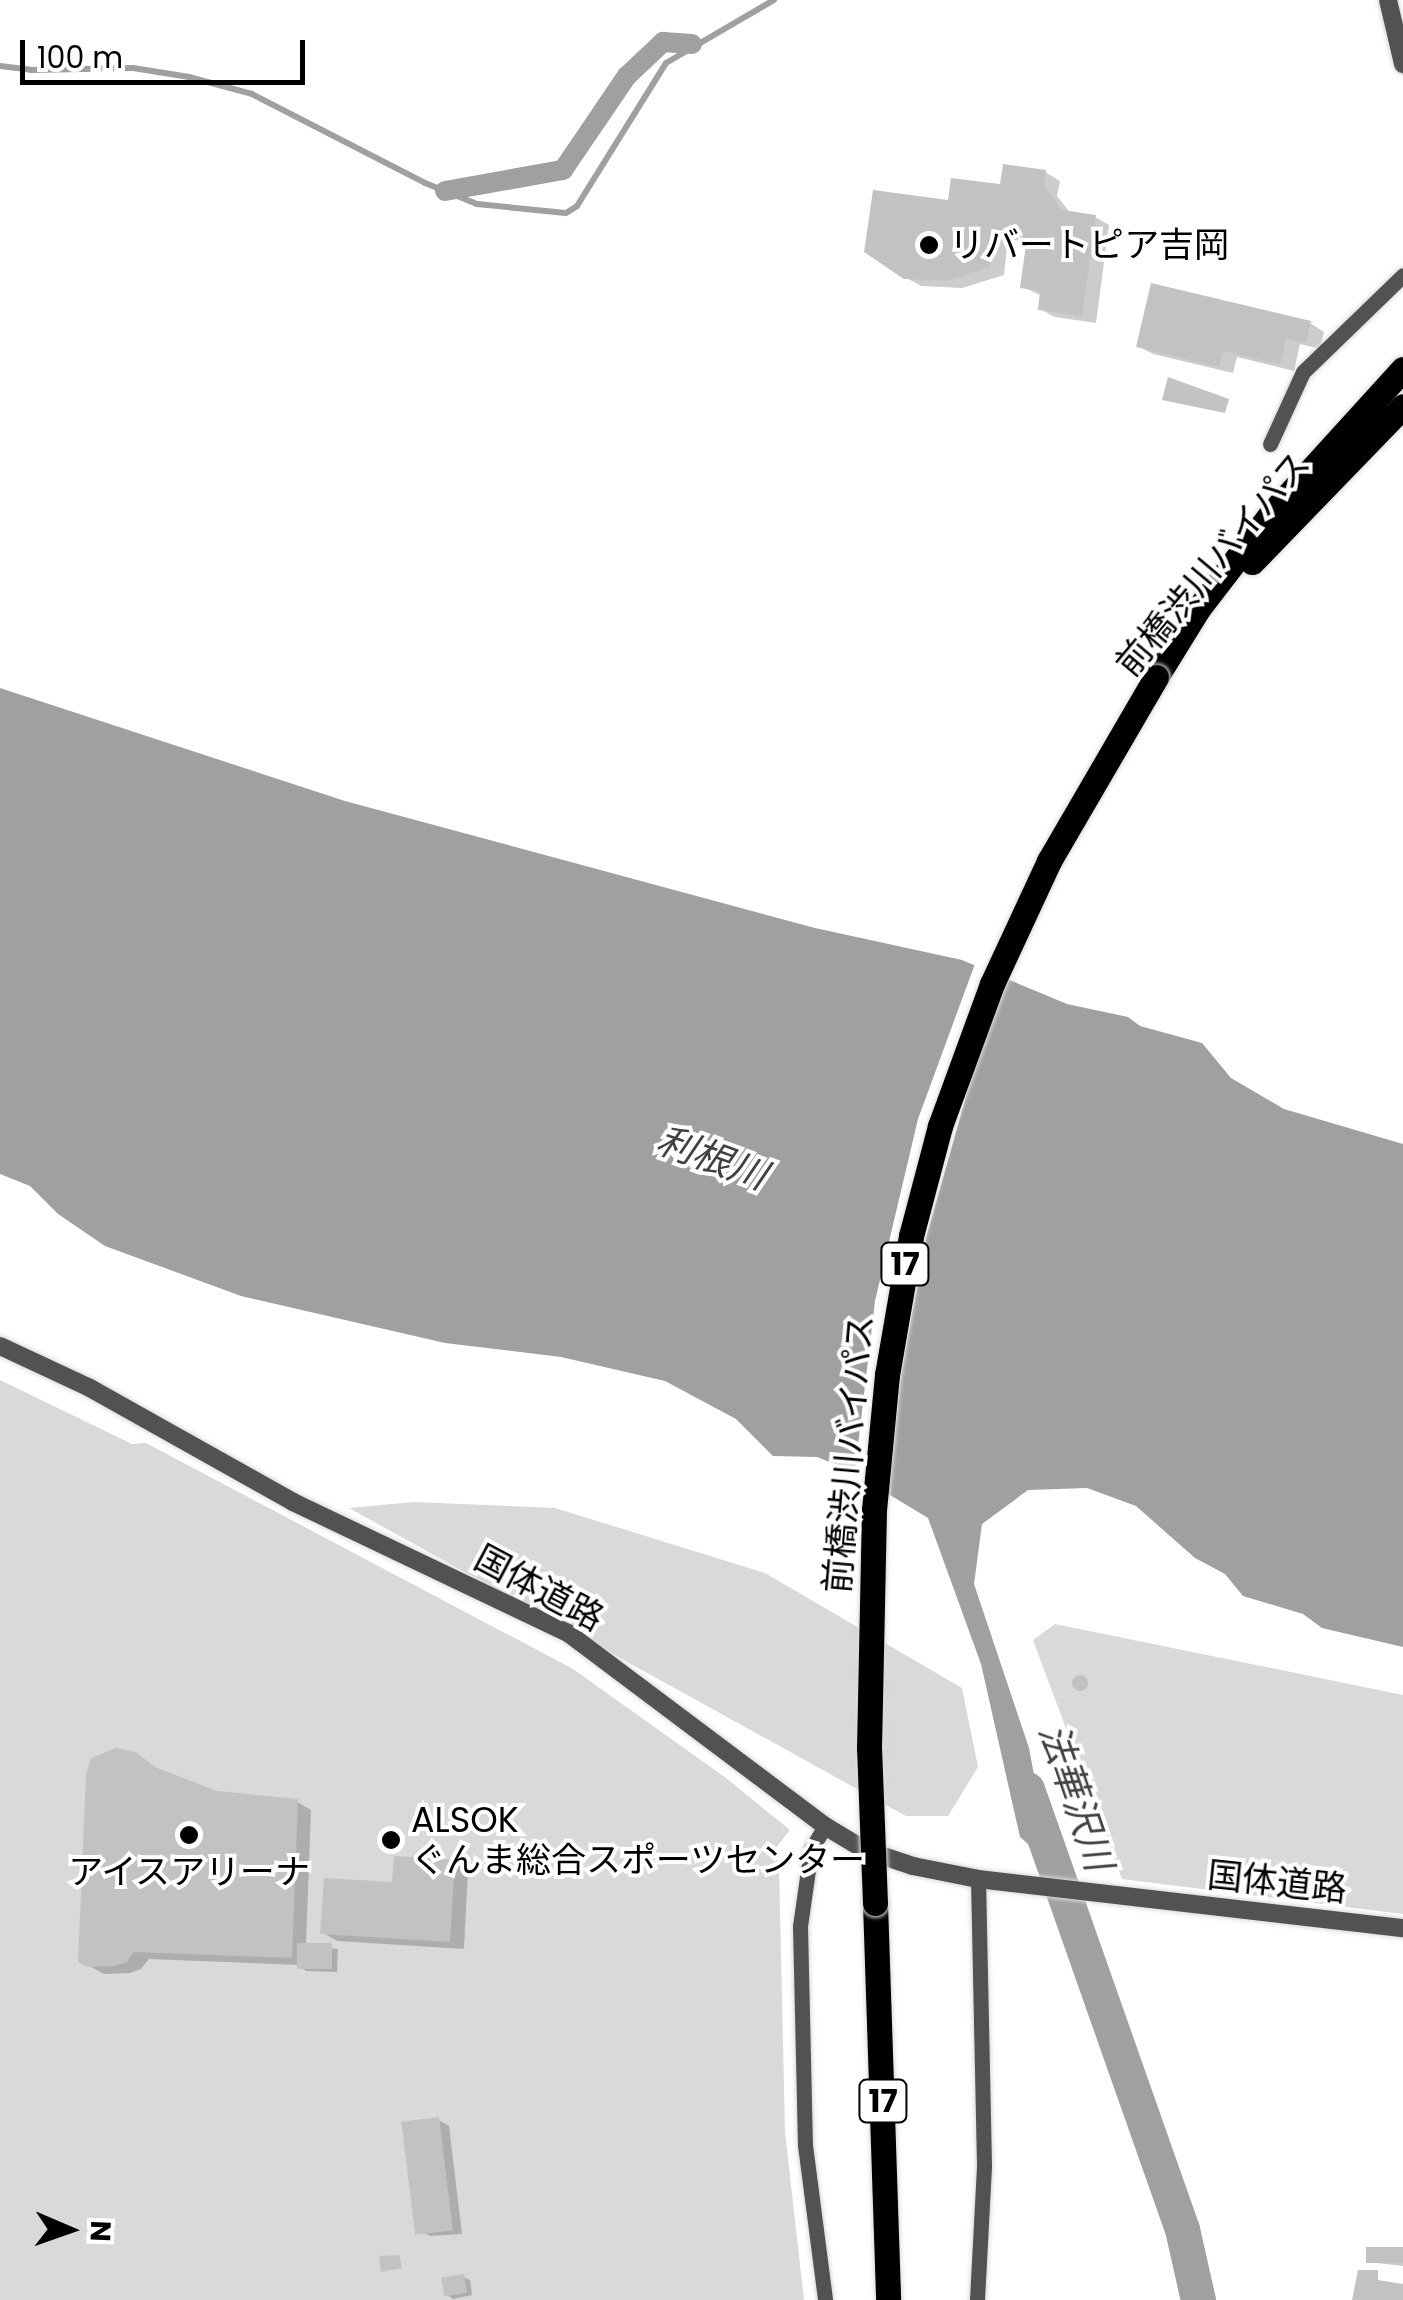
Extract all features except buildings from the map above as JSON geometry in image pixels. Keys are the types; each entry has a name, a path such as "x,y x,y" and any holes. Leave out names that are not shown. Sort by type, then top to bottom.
{"highway":[{"path":"1343,448 1403,369"},
{"name":"前橋渋川バイパス","path":"888,2300 869,1748 874,1510 887,1375 911,1236 940,1126 992,984 1049,861 1156,678 1343,448 1403,406"}],"street":[{"path":"1388,0 1403,64"},
{"path":"1270,444 1304,372 1403,276"},
{"name":"国体道路","path":"0,1346 90,1388 293,1502 568,1632 824,1826 865,1850 902,1863 978,1879 1403,1928"},
{"path":"824,1826 810,1848 800,1926 805,2144 825,2300"},
{"path":"978,1879 984,2164 978,2300"}],"shaded area":[{"name":"ALSOK ぐんま総合スポーツセンター","path":"0,1380 132,1444 146,1443 573,1669 726,1778 790,1830 774,1850 779,1865 785,2132 804,2300 0,2300"},
{"path":"414,1502 555,1508 765,1573 962,1688 978,1767 948,1816 906,1816 349,1508"},
{"path":"1055,1624 1403,1695 1403,1914 1122,1879 1033,1640"}],"water":[{"name":"利根川","path":"0,688 345,801 815,928 962,960 1067,1004 1128,1017 1140,1026 1202,1043 1231,1078 1284,1109 1403,1144 1403,1647 1322,1628 1303,1614 1243,1596 1225,1574 1195,1558 1136,1506 1087,1488 1028,1490 982,1524 974,1584 1029,1748 1044,1829 1035,1850 1020,1837 981,1664 928,1518 847,1469 817,1457 773,1456 736,1419 665,1381 561,1357 445,1343 241,1296 105,1246 58,1214 30,1186 0,1174"}],"pier":[{"path":"976,961 1010,975 978,1054 926,1238 901,1375 888,1499 854,1479 875,1301 918,1119"}],"waterway":[{"path":"0,66 31,70 133,68 189,77 252,94 425,183 477,204 566,213 577,206 666,63 774,0"},
{"path":"445,191 563,170 627,76 663,42 692,44"},
{"name":"法華沢川","path":"1027,1789 1182,2229 1198,2300"}],"place":[{"name":"リバートピア吉岡","path":"929,245"},
{"name":"アイスアリーナ","path":"189,1835"},
{"name":"ALSOK ぐんま総合スポーツセンター","path":"391,1840"}]}
